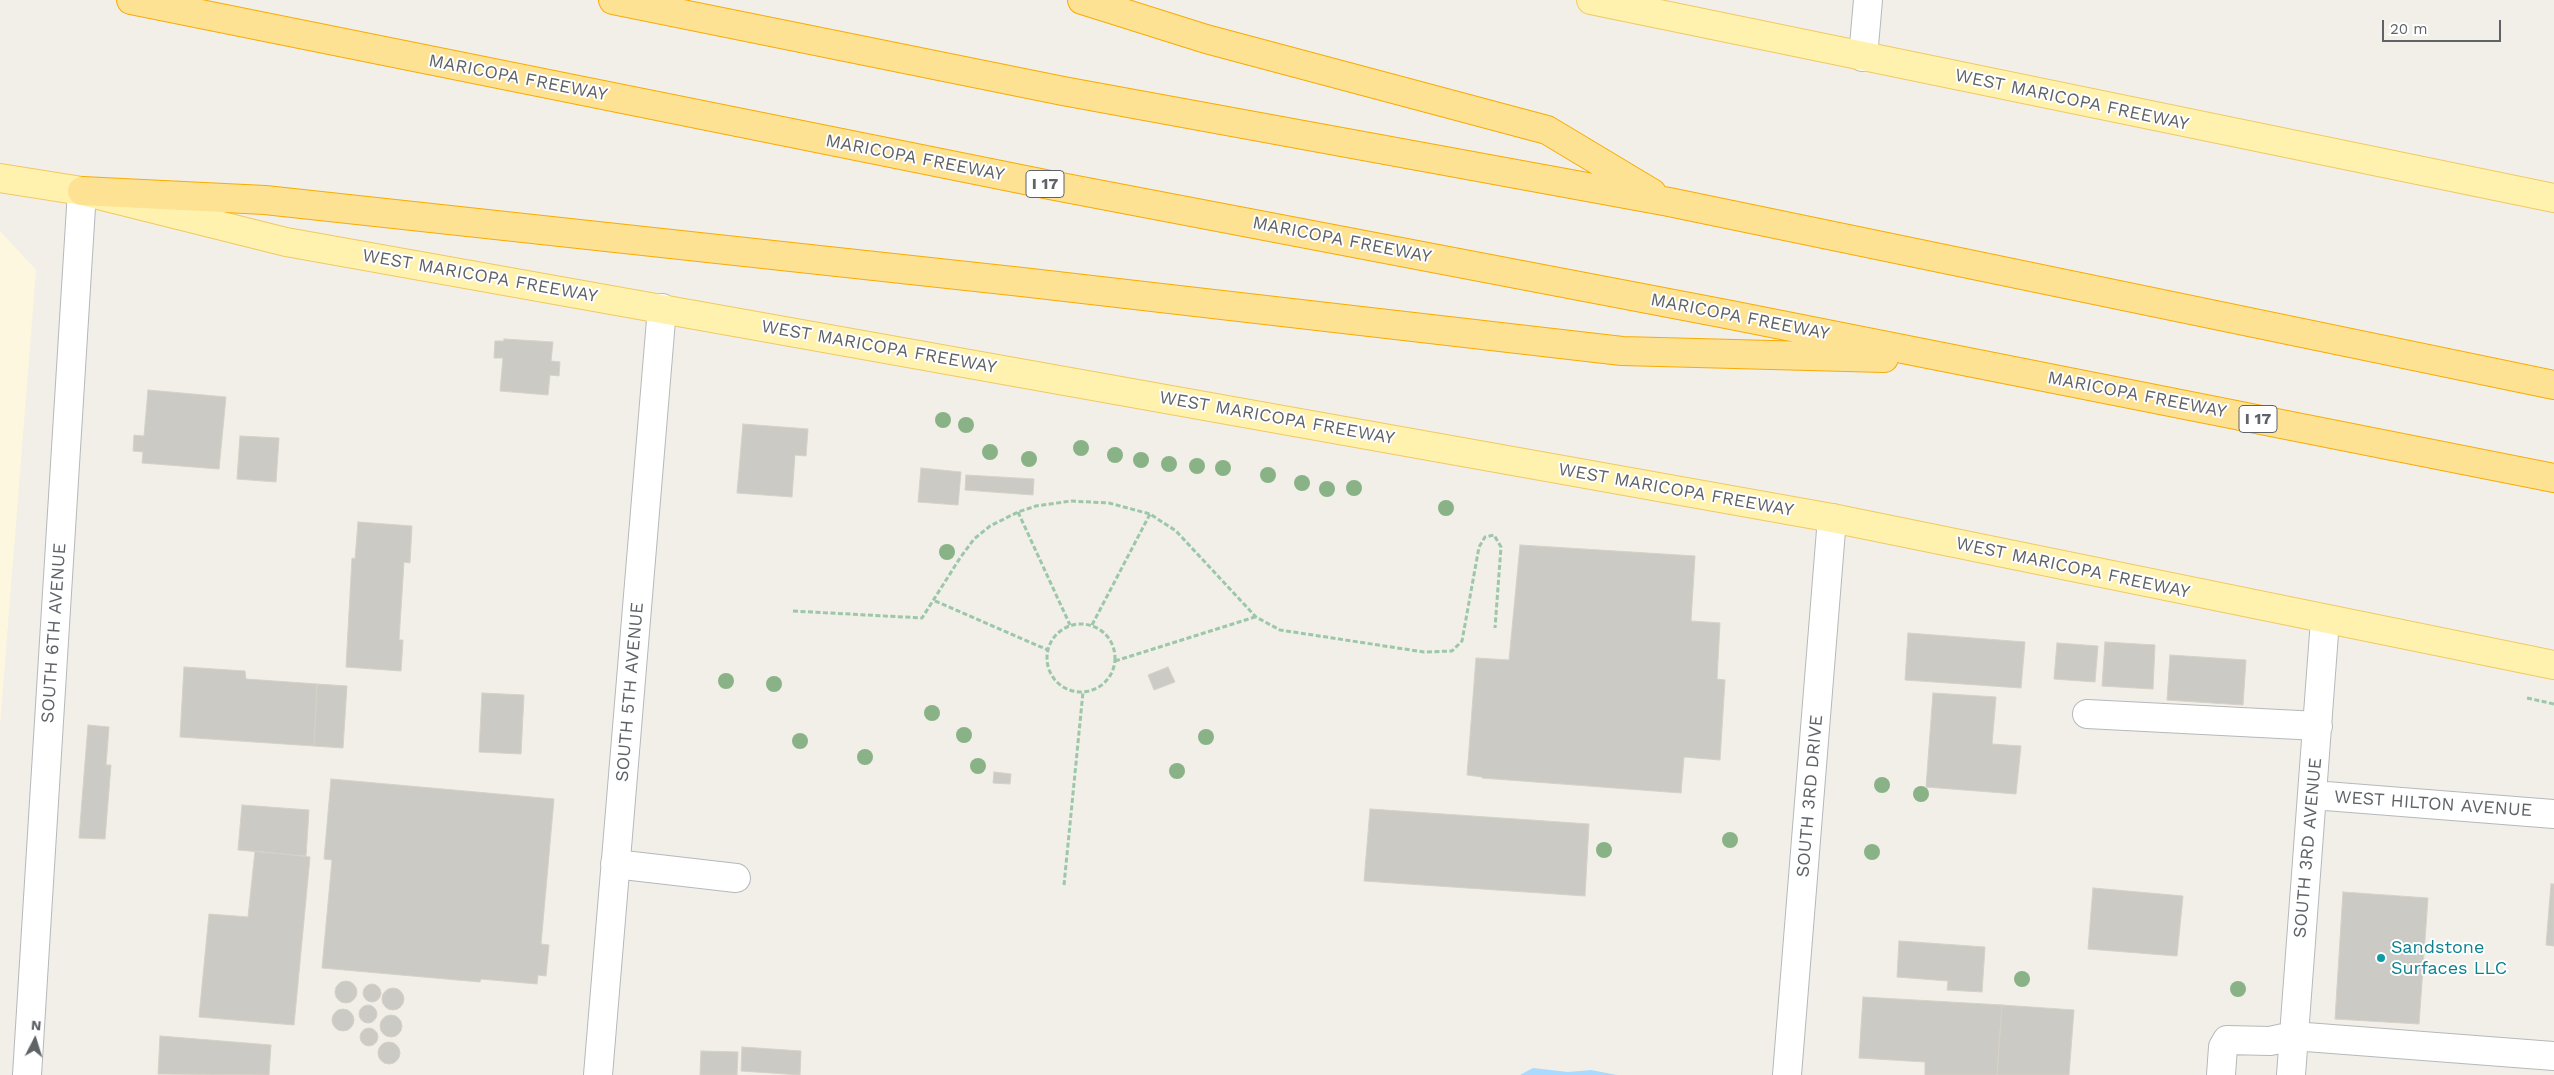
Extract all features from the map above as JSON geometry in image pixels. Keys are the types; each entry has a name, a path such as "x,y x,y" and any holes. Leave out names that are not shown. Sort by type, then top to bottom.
{"highway":[{"name":"MARICOPA FREEWAY","path":"131,0 1050,185 1961,360 2554,478"},
{"path":"613,0 1073,93 1669,202 2554,384"},
{"path":"1082,0 1206,39 1547,130 1669,202"},
{"path":"82,191 265,200 1003,280 1622,352 1961,360"}],"main road":[{"name":"WEST MARICOPA FREEWAY","path":"1591,0 2554,198"},
{"name":"WEST MARICOPA FREEWAY","path":"0,178 82,191 286,242 1832,518 2325,620 2554,665"}],"street":[{"path":"1863,57 1868,0"},
{"name":"SOUTH 6TH AVENUE","path":"27,1075 82,191"},
{"name":"SOUTH 5TH AVENUE","path":"598,1075 662,308"},
{"name":"SOUTH 3RD DRIVE","path":"1787,1075 1832,518"},
{"name":"SOUTH 3RD AVENUE","path":"2291,1075 2325,620"},
{"path":"2087,714 2318,726"},
{"name":"WEST HILTON AVENUE","path":"2313,795 2554,814"},
{"path":"615,864 736,878"},
{"path":"2221,1075 2223,1047 2227,1040 2270,1041 2293,1036 2554,1056"}],"path":[{"path":"793,611 922,618 935,601 944,580 974,540 990,526 1018,512 1036,506 1071,501 1109,503 1150,514 1176,531 1256,617 1280,630 1424,652 1452,651 1462,642 1479,547 1485,537 1494,536 1501,547 1495,628"},
{"path":"1018,512 1070,625"},
{"path":"1092,625 1150,514"},
{"path":"935,601 1048,650"},
{"path":"1115,661 1256,617"},
{"path":"1070,625 1092,625 1110,638 1114,649 1115,661 1107,680 1097,688 1083,692 1064,688 1055,680 1049,670 1048,650 1053,638 1070,625"},
{"path":"1064,885 1083,692"},
{"path":"2527,698 2554,704"}],"shaded area":[{"path":"0,231 36,270 0,725"}],"water":[{"path":"1533,1068 1568,1072 1591,1070 1617,1075 1520,1075"}],"building":[{"path":"504,339 553,342 551,361 560,362 559,376 550,375 548,395 500,391 503,358 494,358 495,341 504,341"},
{"path":"148,390 226,397 219,469 142,463 143,452 133,451 134,435 144,436"},
{"path":"743,424 808,429 806,456 795,455 792,497 737,493"},
{"path":"240,436 279,438 276,482 237,479"},
{"path":"921,468 961,472 958,505 918,502"},
{"path":"966,475 1034,479 1033,495 965,490"},
{"path":"358,522 412,526 410,563 404,562 399,640 403,640 401,671 346,667 352,558 355,559"},
{"path":"1520,545 1695,556 1691,621 1720,623 1717,679 1725,680 1720,760 1684,757 1681,793 1482,778 1467,775 1476,658 1509,660"},
{"path":"1908,633 2025,642 2021,688 1905,680"},
{"path":"2105,642 2155,645 2153,689 2102,686"},
{"path":"2057,643 2098,646 2095,682 2054,679"},
{"path":"2170,655 2246,660 2243,705 2167,700"},
{"path":"184,667 245,671 246,679 317,684 314,746 180,737"},
{"path":"1168,667 1175,682 1154,690 1148,675"},
{"path":"317,684 347,686 343,748 314,746"},
{"path":"482,693 524,695 521,754 479,752"},
{"path":"1933,693 1996,697 1992,744 2021,746 2016,794 1926,787"},
{"path":"88,725 109,727 106,765 111,765 105,839 79,838"},
{"path":"994,772 1011,774 1010,784 993,783"},
{"path":"331,779 554,799 541,944 549,945 546,976 538,975 537,984 481,979 480,982 322,968 332,860 324,859"},
{"path":"242,805 309,810 306,856 238,850"},
{"path":"1370,809 1589,824 1585,896 1364,881"},
{"path":"255,851 310,857 294,1025 199,1017 209,914 248,917"},
{"path":"2551,884 2554,884 2554,946 2546,945"},
{"path":"2093,888 2183,896 2177,956 2088,949"},
{"name":"Sandstone Surfaces LLC","path":"2343,892 2428,898 2419,1024 2335,1019"},
{"path":"1899,941 1985,947 1982,992 1947,990 1948,981 1897,977"},
{"path":"342,981 350,981 357,988 357,996 350,1003 342,1003 335,996 335,988"},
{"path":"368,984 376,984 381,989 379,1000 368,1002 363,997 363,989"},
{"path":"393,988 401,991 404,999 401,1007 393,1010 385,1007 382,999 385,991"},
{"path":"1863,997 2002,1005 1997,1075 1925,1075 1925,1062 1859,1058"},
{"path":"364,1005 372,1005 377,1010 375,1021 364,1023 359,1018 359,1010"},
{"path":"2002,1005 2074,1010 2069,1075 1997,1075"},
{"path":"339,1009 347,1009 354,1016 354,1024 347,1031 339,1031 332,1024 332,1016"},
{"path":"391,1015 399,1018 402,1026 399,1034 391,1037 383,1034 380,1026 383,1018"},
{"path":"369,1028 377,1033 378,1037 373,1045 369,1046 361,1041 360,1037 365,1029"},
{"path":"160,1036 271,1045 269,1075 158,1074"},
{"path":"385,1042 393,1042 400,1049 400,1057 393,1064 385,1064 378,1057 378,1049"},
{"path":"742,1047 801,1051 800,1075 741,1071"},
{"path":"701,1051 738,1052 737,1075 700,1075"}],"place":[{"name":"Sandstone Surfaces LLC","path":"2381,958"}]}
